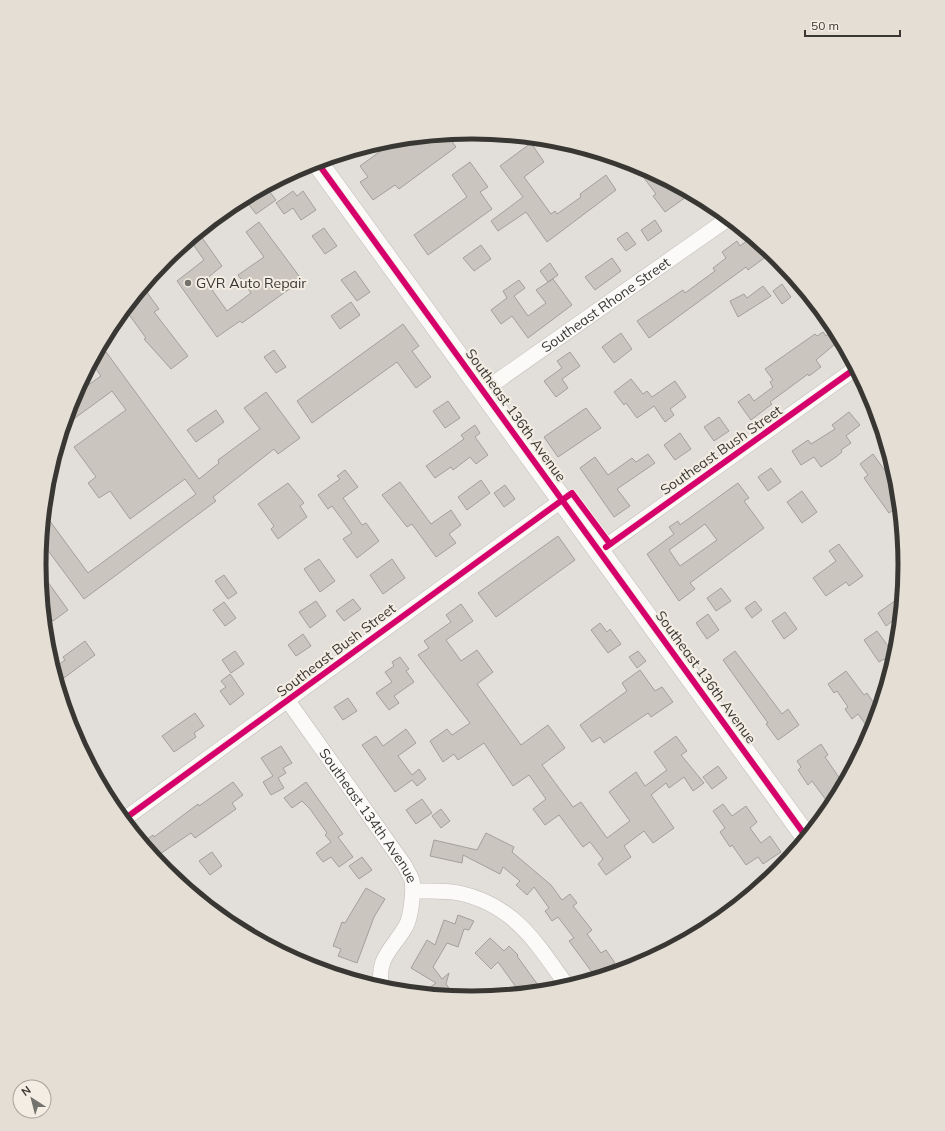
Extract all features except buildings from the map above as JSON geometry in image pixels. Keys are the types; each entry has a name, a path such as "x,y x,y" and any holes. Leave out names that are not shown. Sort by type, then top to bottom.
{"street":[{"name":"Southeast 136th Avenue","path":"322,166 804,834"},
{"name":"Southeast Rhone Street","path":"483,391 724,221"},
{"name":"Southeast Bush Street","path":"599,551 852,371"},
{"name":"Southeast Bush Street","path":"128,816 562,500"},
{"name":"Southeast 134th Avenue","path":"288,700 405,866 412,881 413,891 458,893 493,905 509,915 533,938 564,982"},
{"path":"382,982 381,966 396,938 407,925 413,891"}],"cycle path":[{"path":"321,167 804,834"},
{"path":"606,547 852,371"},
{"path":"128,816 572,493 610,544"}],"place":[{"name":"GVR Auto Repair","path":"188,283"}]}
